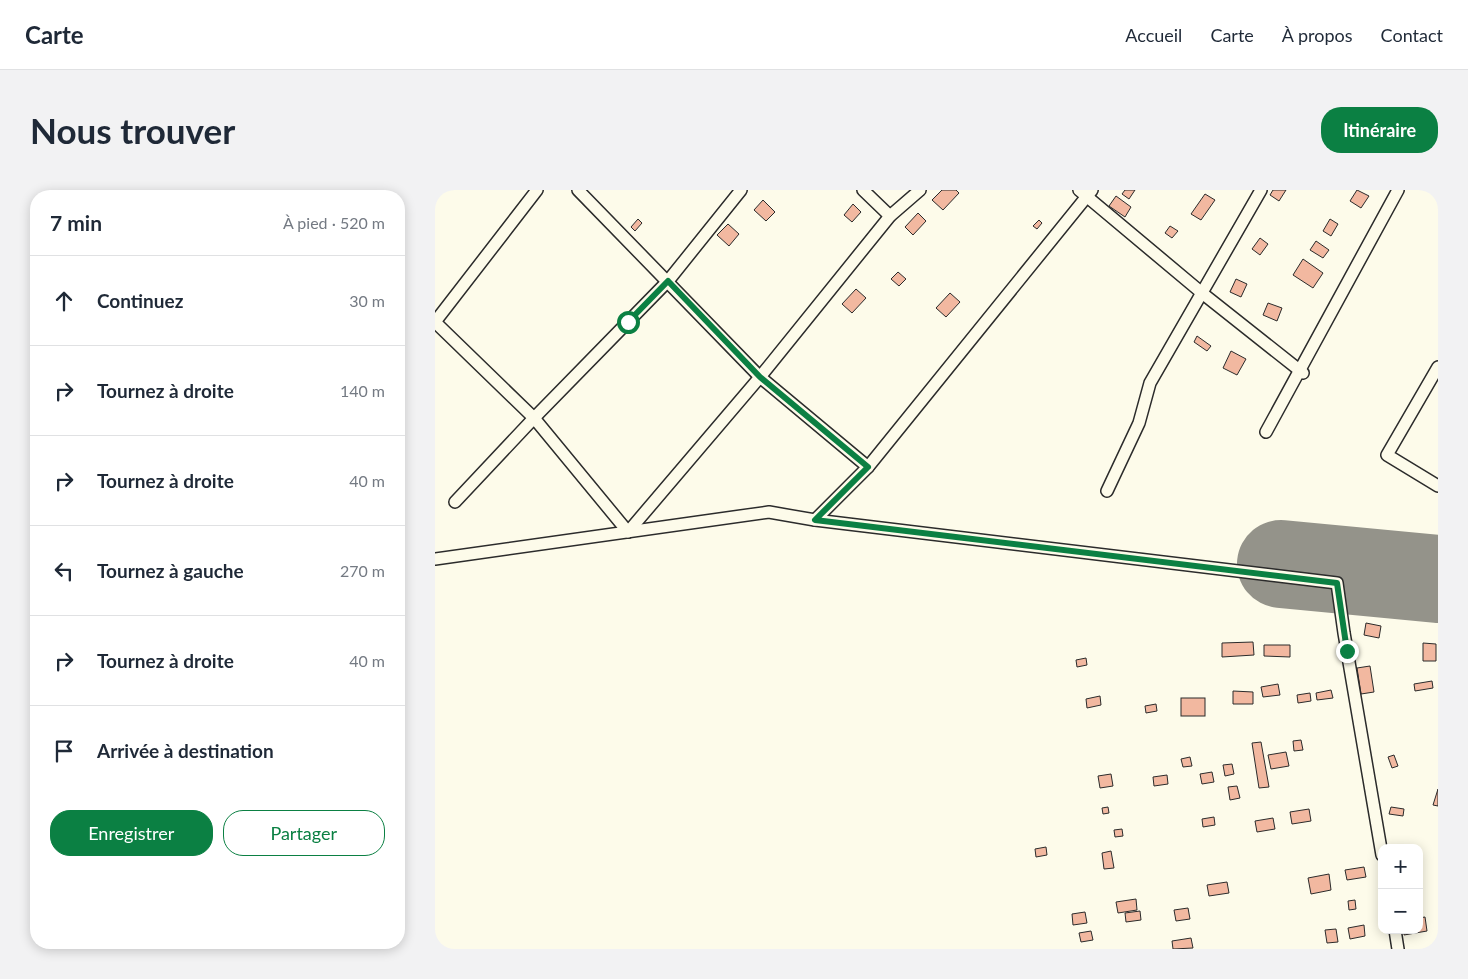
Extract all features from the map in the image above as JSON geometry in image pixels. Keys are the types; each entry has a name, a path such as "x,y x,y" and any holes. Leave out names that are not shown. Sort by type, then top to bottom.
{"street":[{"path":"537,190 435,322 534,418 628,532"},
{"path":"578,190 760,377 868,467"},
{"path":"455,502 668,281 741,190"},
{"path":"863,190 890,216"},
{"path":"628,532 760,377 890,216 921,190"},
{"path":"1107,491 1139,423 1150,383 1261,190"},
{"path":"1265,432 1403,191"},
{"path":"815,520 868,467 1086,192 1201,293 1301,372"},
{"path":"1438,367 1387,455 1438,486"},
{"path":"435,559 769,512 815,520 1337,583 1380,844"},
{"path":"1396,934 1398,949"}],"building":[{"path":"942,190 956,190 959,193 943,210 932,200"},
{"path":"1125,190 1135,190 1129,199 1122,194"},
{"path":"1273,190 1286,190 1279,201 1270,195"},
{"path":"1357,190 1369,196 1361,208 1350,201"},
{"path":"1205,194 1215,200 1201,220 1191,214"},
{"path":"1116,196 1131,207 1125,217 1109,206"},
{"path":"763,200 775,212 766,221 754,210"},
{"path":"853,204 861,212 852,222 844,215"},
{"path":"918,213 926,221 913,235 905,227"},
{"path":"638,219 642,223 635,231 631,227"},
{"path":"1330,219 1338,224 1331,236 1323,231"},
{"path":"1039,220 1042,223 1037,229 1033,226"},
{"path":"728,224 739,234 729,246 717,235"},
{"path":"1170,226 1178,231 1172,238 1165,233"},
{"path":"1260,238 1268,244 1260,255 1252,249"},
{"path":"1316,241 1329,250 1323,258 1310,250"},
{"path":"1303,259 1323,273 1313,288 1293,275"},
{"path":"898,272 906,279 899,286 891,279"},
{"path":"1236,279 1247,284 1241,297 1230,292"},
{"path":"856,289 866,298 852,313 842,304"},
{"path":"950,293 960,302 946,317 936,308"},
{"path":"1268,303 1282,308 1277,321 1263,315"},
{"path":"1197,336 1211,346 1207,351 1194,342"},
{"path":"1231,351 1246,359 1237,375 1223,368"},
{"path":"1366,623 1381,626 1379,638 1364,635"},
{"path":"1253,642 1254,655 1222,657 1222,643"},
{"path":"1423,643 1436,644 1436,661 1423,661"},
{"path":"1264,645 1290,645 1290,657 1264,656"},
{"path":"1086,658 1087,665 1077,667 1076,660"},
{"path":"1370,666 1374,692 1361,694 1357,668"},
{"path":"1432,681 1433,688 1415,691 1414,684"},
{"path":"1278,684 1280,695 1263,697 1261,687"},
{"path":"1331,690 1333,698 1317,700 1316,693"},
{"path":"1233,691 1253,692 1253,704 1233,704"},
{"path":"1310,693 1311,701 1298,703 1297,695"},
{"path":"1100,696 1101,705 1087,708 1086,699"},
{"path":"1181,698 1205,698 1205,716 1181,716"},
{"path":"1156,704 1157,711 1146,713 1145,706"},
{"path":"1301,740 1303,750 1294,751 1293,741"},
{"path":"1261,742 1269,787 1259,788 1252,743"},
{"path":"1286,752 1289,766 1271,769 1268,755"},
{"path":"1394,755 1398,766 1392,768 1388,757"},
{"path":"1190,757 1192,766 1183,767 1181,759"},
{"path":"1232,764 1234,774 1225,776 1223,765"},
{"path":"1212,772 1214,782 1202,784 1200,774"},
{"path":"1111,774 1113,786 1100,788 1098,776"},
{"path":"1167,775 1168,784 1154,786 1153,777"},
{"path":"1237,786 1240,798 1230,800 1228,787"},
{"path":"1438,789 1438,806 1433,805"},
{"path":"1108,807 1109,813 1103,814 1102,808"},
{"path":"1391,807 1404,809 1403,816 1389,814"},
{"path":"1309,809 1311,821 1292,824 1290,812"},
{"path":"1214,817 1215,825 1203,827 1202,819"},
{"path":"1273,818 1275,829 1257,832 1255,821"},
{"path":"1122,829 1123,836 1115,837 1114,830"},
{"path":"1046,847 1047,855 1036,857 1035,849"},
{"path":"1111,851 1114,868 1104,869 1102,853"},
{"path":"1364,867 1366,877 1347,880 1345,870"},
{"path":"1329,874 1331,890 1311,894 1308,878"},
{"path":"1227,882 1229,893 1209,896 1207,885"},
{"path":"1136,899 1137,910 1118,913 1116,902"},
{"path":"1355,900 1356,909 1349,910 1348,901"},
{"path":"1188,908 1190,919 1176,921 1174,910"},
{"path":"1140,911 1141,920 1126,922 1125,913"},
{"path":"1085,912 1087,923 1073,925 1072,914"},
{"path":"1423,917 1425,917 1427,931 1423,932"},
{"path":"1364,925 1365,936 1350,939 1348,928"},
{"path":"1336,929 1338,942 1327,943 1325,930"},
{"path":"1091,931 1093,940 1081,942 1079,933"},
{"path":"1191,938 1193,948 1173,949 1172,941"}],"runway":[{"path":"1281,564 1438,579"}],"route":[{"path":"628,322 668,281 760,377 868,467 815,520 1337,583 1347,651"}]}
